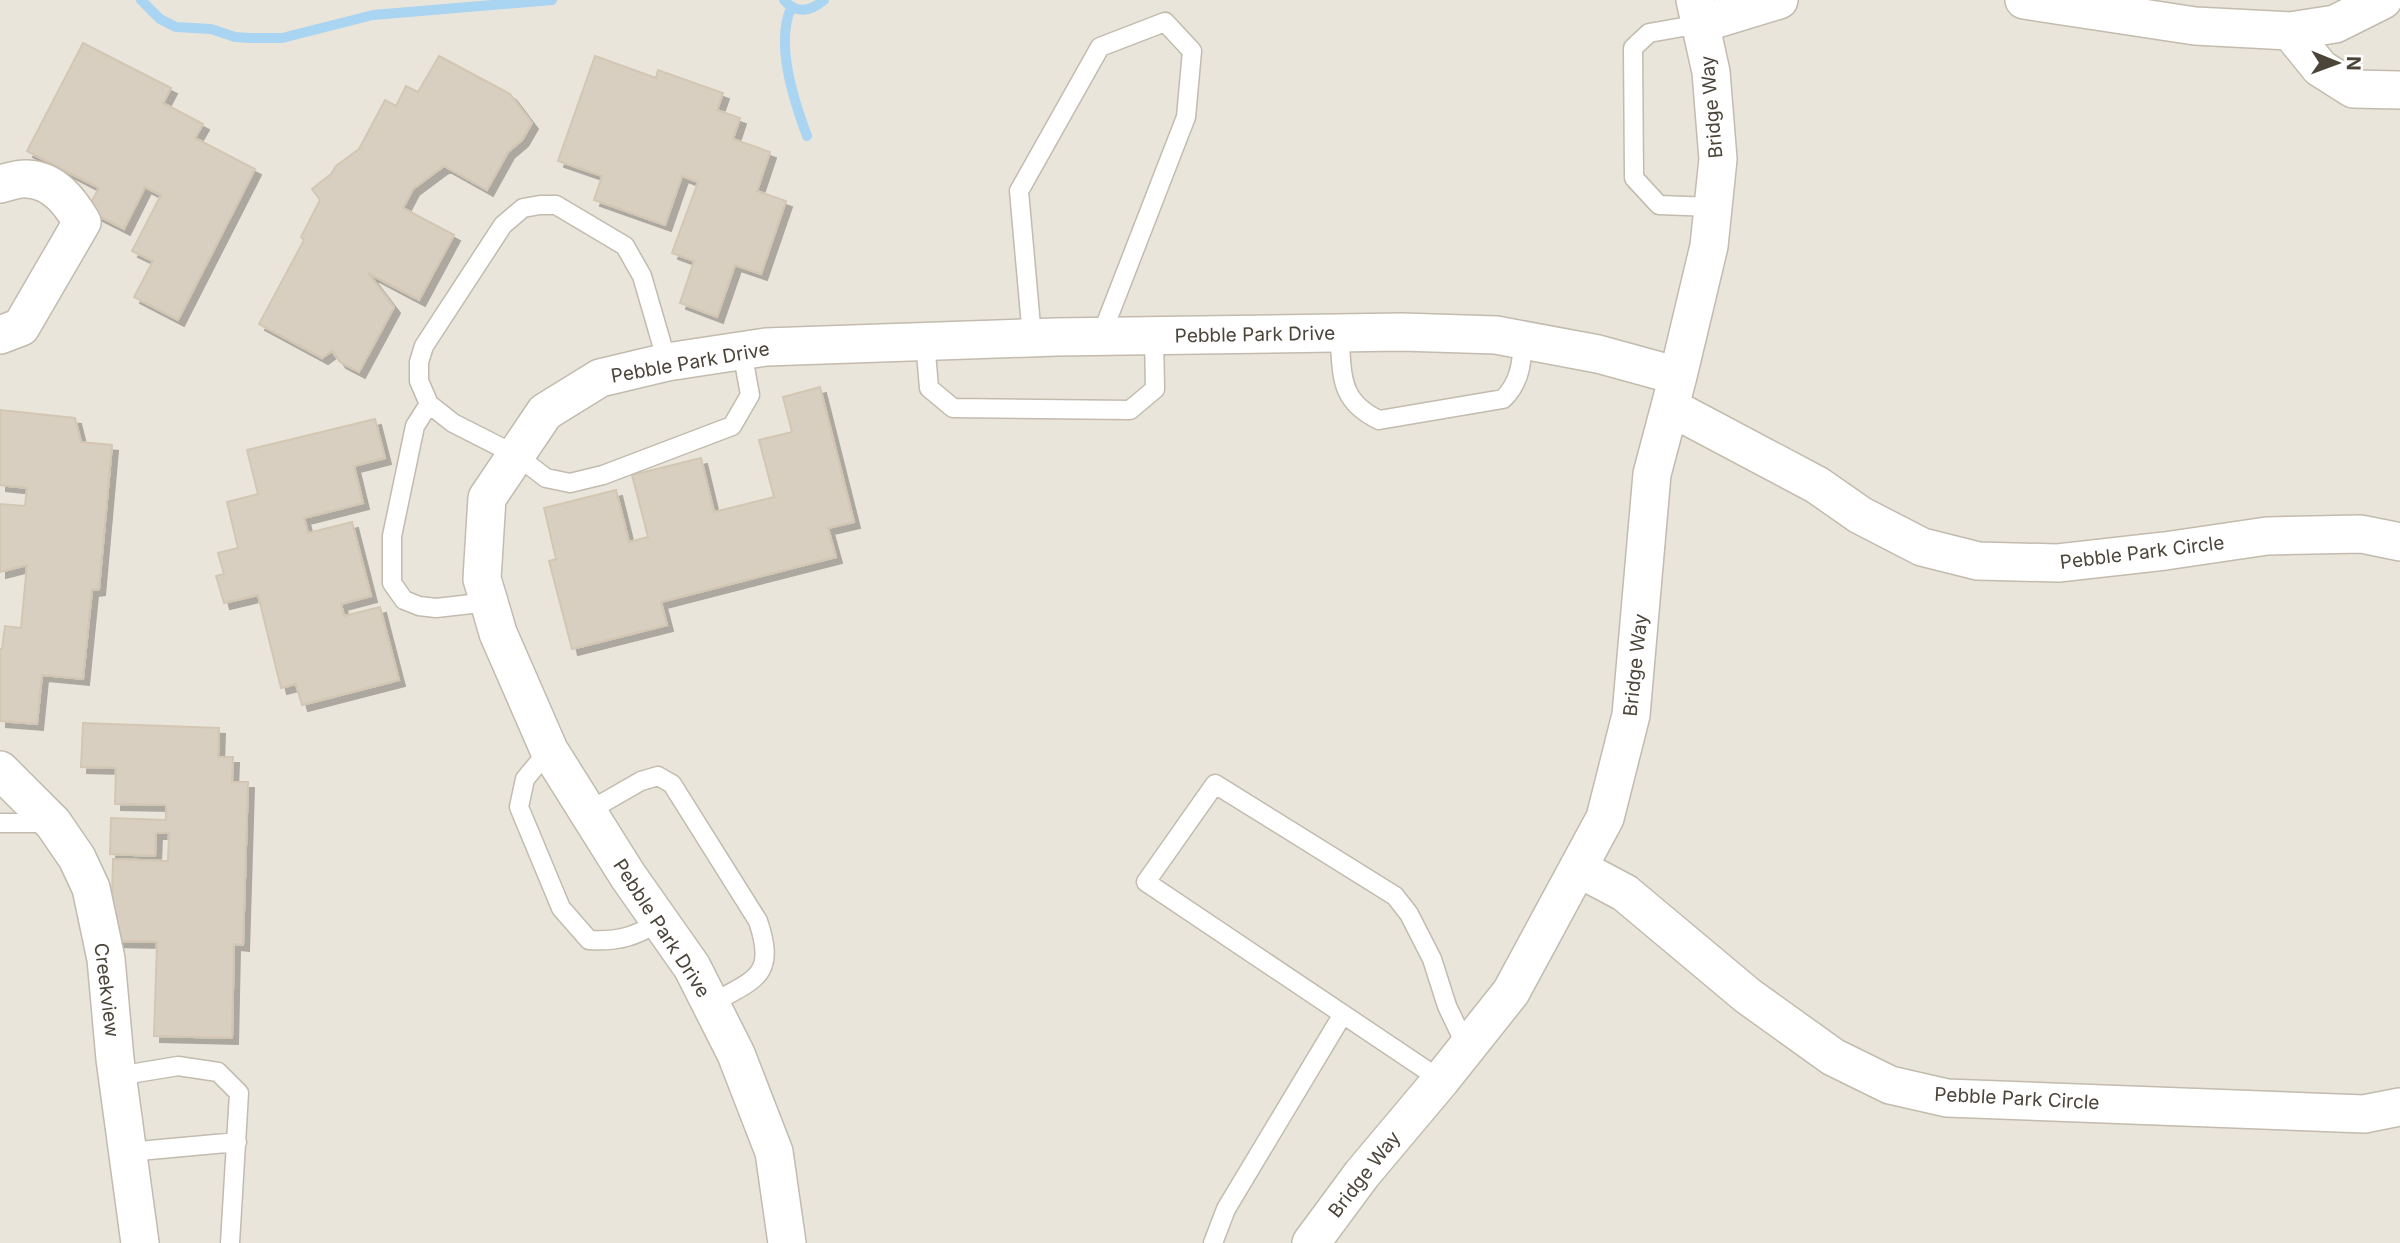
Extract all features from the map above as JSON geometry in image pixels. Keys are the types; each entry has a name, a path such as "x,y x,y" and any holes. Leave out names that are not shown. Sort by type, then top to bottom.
{"street":[{"path":"1698,12 1779,0"},
{"path":"2024,0 2195,26 2290,31 2335,24 2383,0"},
{"name":"Bridge Way","path":"1311,1243 1362,1174 1511,992 1605,818 1631,715 1651,474 1709,246 1718,159 1711,72 1698,12"},
{"path":"2290,31 2320,68 2353,89 2400,89"},
{"path":"0,184 27,178 53,187 70,203 82,222 21,327 0,335"},
{"name":"Pebble Park Drive","path":"787,1243 774,1152 736,1054 692,967 587,812 549,750 498,633 482,579 487,498 545,412 600,378 667,362 766,347 1032,337 1482,334 1598,354 1674,391"},
{"name":"Pebble Park Circle","path":"1674,391 1860,515 1922,547 1978,561 2058,563 2267,536 2361,534 2400,542"},
{"name":"Creekview","path":"0,770 53,823 77,858 91,888 106,960 140,1243"},
{"name":"Pebble Park Circle","path":"1578,868 1625,893 1748,996 1833,1057 1890,1085 1947,1098 2364,1114 2400,1108"}],"lane":[{"path":"1698,12 1649,33 1633,48 1634,178 1659,205 1713,207"},
{"path":"1032,337 1018,191 1100,47 1165,22 1192,51 1186,117 1101,336"},
{"path":"667,362 642,276 625,246 556,205 540,205 523,208 503,225 424,346 419,362 419,381 429,404 453,423 516,455 546,478 570,483 603,475 732,426 750,395 743,351"},
{"path":"1339,333 1345,386 1352,403 1362,412 1379,420 1503,399 1513,389 1522,365 1523,340"},
{"path":"925,341 929,388 953,408 1130,410 1155,390 1154,335"},
{"path":"429,404 415,426 395,523 392,583 404,600 419,606 436,608 489,602"},
{"path":"549,750 525,779 519,807 561,908 589,940 610,941 636,935 660,922"},
{"path":"587,812 641,781 658,776 672,783 758,921 765,942 765,965 754,978 711,1004"},
{"path":"1441,1080 1146,883 1215,784 1395,896 1409,914 1432,959 1447,1006 1467,1048"},
{"path":"0,823 53,823"},
{"path":"1213,1243 1226,1209 1343,1014"},
{"path":"118,1076 178,1066 218,1072 239,1093 230,1243"},
{"path":"128,1152 237,1142"}],"shaded area":[{"path":"0,0 2400,0 2400,1243 0,1243"}],"building":[{"path":"83,43 171,88 163,103 203,124 195,138 255,169 178,320 134,297 153,261 132,251 161,195 145,187 124,229 87,210 99,188 27,151"},
{"path":"439,56 510,94 532,123 522,140 508,152 487,190 444,166 413,189 403,208 454,235 419,300 368,273 394,307 359,372 340,362 332,351 322,358 259,324 304,240 301,237 320,200 312,189 359,149 385,100 396,106 406,86 418,92"},
{"path":"595,56 656,78 658,70 723,93 717,110 740,118 733,139 770,152 757,191 786,201 761,274 735,265 717,317 680,303 694,261 672,253 698,182 682,176 665,225 594,200 602,176 558,161"},
{"path":"820,387 854,522 828,528 836,557 661,602 667,625 572,649 549,561 556,559 544,508 616,490 629,542 648,537 632,475 701,458 714,512 774,497 759,440 792,432 783,397"},
{"path":"0,410 75,418 81,442 112,445 99,589 92,590 83,679 42,675 37,724 0,721 0,649 5,626 21,628 27,565 0,572 0,504 25,506 27,488 0,485"},
{"path":"375,419 385,458 354,466 363,503 304,518 308,533 352,522 371,596 341,604 344,616 380,607 399,680 302,705 296,684 281,688 258,595 224,603 216,576 224,574 218,553 238,548 227,502 258,494 247,450"},
{"path":"83,723 219,728 218,757 233,757 232,782 248,782 243,945 234,944 232,1038 154,1036 157,942 111,941 113,859 168,861 169,833 156,833 155,856 110,854 111,818 166,820 166,805 115,804 116,768 81,767"}],"waterway":[{"path":"141,0 160,19 176,27 211,29 235,37 250,38 282,38 373,15 552,0"},
{"path":"784,0 793,8 803,10 824,0"},
{"path":"791,8 785,38 788,72 807,136"}]}
